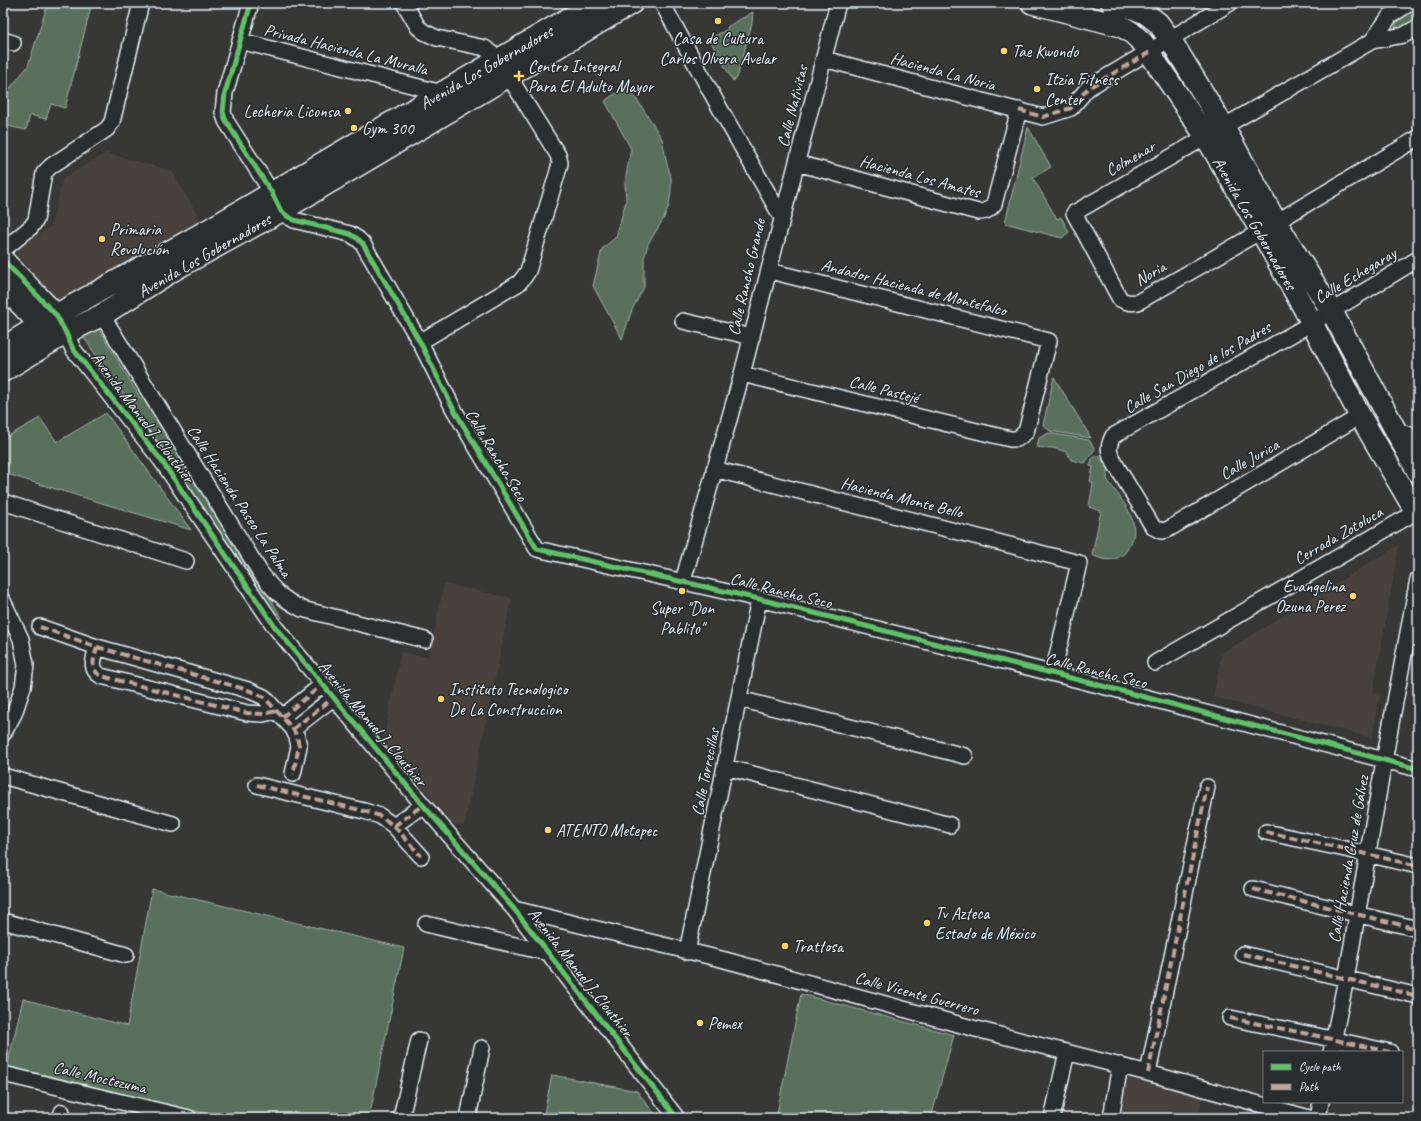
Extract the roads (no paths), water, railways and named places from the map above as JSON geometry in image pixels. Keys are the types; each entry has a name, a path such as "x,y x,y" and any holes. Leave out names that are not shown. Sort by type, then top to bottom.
{"street":[{"path":"3,250 31,227 36,220 44,173 51,166 107,129 112,122 141,3"},
{"path":"251,3 225,93 223,112 226,121 277,202"},
{"path":"404,3 418,27 424,32 437,38 485,48 503,68 547,137 558,156 560,163 531,262 524,277 519,283 420,342"},
{"name":"Avenida Los Gobernadores","path":"3,371 65,341 102,315 175,269 442,93 503,68 595,3"},
{"name":"Avenida Los Gobernadores","path":"3,348 48,320 277,202 503,68 632,3"},
{"name":"Calle Rancho Grande","path":"662,3 782,218 770,271 742,374 683,581"},
{"name":"Calle Nativitas","path":"782,218 838,3"},
{"name":"Avenida Los Gobernadores","path":"1032,3 1121,26 1131,32 1143,43 1214,131"},
{"name":"Avenida Los Gobernadores","path":"1112,3 1143,8 1158,23 1170,39 1214,131 1269,226 1332,312 1418,472"},
{"name":"Hacienda La Noria","path":"824,59 1043,117 1071,108 1088,88 1230,3"},
{"path":"1372,41 1390,16 1410,3"},
{"path":"1372,41 1404,35 1418,27"},
{"name":"Privada Hacienda La Muralla","path":"240,41 442,93"},
{"name":"Colmenar","path":"1074,213 1372,41"},
{"name":"Hacienda Los Amates","path":"797,163 978,212 985,212 994,204 1019,110"},
{"path":"1269,226 1418,138"},
{"name":"Calle Rancho Seco","path":"277,202 287,216 294,220 350,234 363,244 420,342 453,408 537,549 759,599 1053,673 1418,769"},
{"name":"Noria","path":"1074,213 1120,299 1124,302 1130,303 1138,302 1269,226"},
{"name":"Avenida Los Gobernadores","path":"1269,226 1312,323 1360,416 1417,512"},
{"name":"Calle Echegaray","path":"1312,323 1418,259"},
{"path":"3,260 65,341"},
{"name":"Andador Hacienda de Montefalco","path":"770,271 1049,340 1026,432 1017,439"},
{"path":"3,286 48,320"},
{"name":"Calle Hacienda Paseo La Palma","path":"102,315 260,572 272,588 283,599 302,609 425,640"},
{"path":"683,321 752,337"},
{"name":"Calle San Diego de los Padres","path":"1156,530 1111,457 1108,449 1113,436 1312,323"},
{"name":"Avenida Manuel J. Clouthier","path":"65,341 161,460 275,627 423,806 514,909 677,1118"},
{"name":"Calle Pastejé","path":"742,374 1010,439 1017,439"},
{"name":"Calle Jurica","path":"1156,530 1167,530 1360,416"},
{"path":"1396,431 1418,437"},
{"name":"Hacienda Monte Bello","path":"714,469 1079,563 1053,673"},
{"path":"3,502 186,561"},
{"name":"Cerrada Zotoluca","path":"1155,663 1417,512"},
{"name":"Calle Hacienda Cruz de Gálvez","path":"1333,1046 1418,579"},
{"name":"Calle Torrecillas","path":"687,952 759,599"},
{"path":"3,601 21,639 26,665 21,694 14,714 3,734"},
{"path":"40,627 97,647 248,690 264,697 293,729 297,738 299,746 293,774"},
{"path":"97,647 93,667 94,671 101,676 247,712 279,714 322,684"},
{"path":"293,729 333,698"},
{"path":"739,699 965,756"},
{"path":"725,767 950,825"},
{"path":"3,776 173,824"},
{"path":"257,785 380,816 394,826 421,856"},
{"path":"1148,1073 1207,787"},
{"path":"394,826 423,806"},
{"path":"1266,832 1418,866"},
{"path":"1253,890 1418,929"},
{"name":"Calle Vicente Guerrero","path":"514,909 725,960 968,1027 1120,1065 1309,1118"},
{"path":"3,921 126,955"},
{"path":"426,924 548,953"},
{"path":"1243,954 1418,996"},
{"path":"1230,1018 1333,1046 1380,1051"},
{"path":"402,1118 419,1040"},
{"path":"468,1118 482,1048"},
{"path":"1052,1118 1067,1052"},
{"path":"1111,1118 1120,1065"},
{"name":"Calle Moctezuma","path":"3,1074 189,1118"},
{"path":"1318,1118 1322,1103"}],"place":[{"name":"Casa de Cultura Carlos Olvera Avelar","path":"718,21"},
{"name":"Tae Kwondo","path":"1004,51"},
{"name":"Centro Integral Para El Adulto Mayor","path":"519,76"},
{"name":"Itzia Fitness Center","path":"1037,89"},
{"name":"Lecheria Liconsa","path":"348,111"},
{"name":"Gym 300","path":"354,128"},
{"name":"Primaria Revolución","path":"102,239"},
{"name":"Super \"Don Pablito\"","path":"682,591"},
{"name":"Evangelina Ozuna Perez","path":"1353,596"},
{"name":"Instituto Tecnologico De La Construccion","path":"441,699"},
{"name":"ATENTO Metepec","path":"548,830"},
{"name":"Tv Azteca Estado de México","path":"927,923"},
{"name":"Trattosa","path":"785,946"},
{"name":"Pemex","path":"700,1023"}]}
